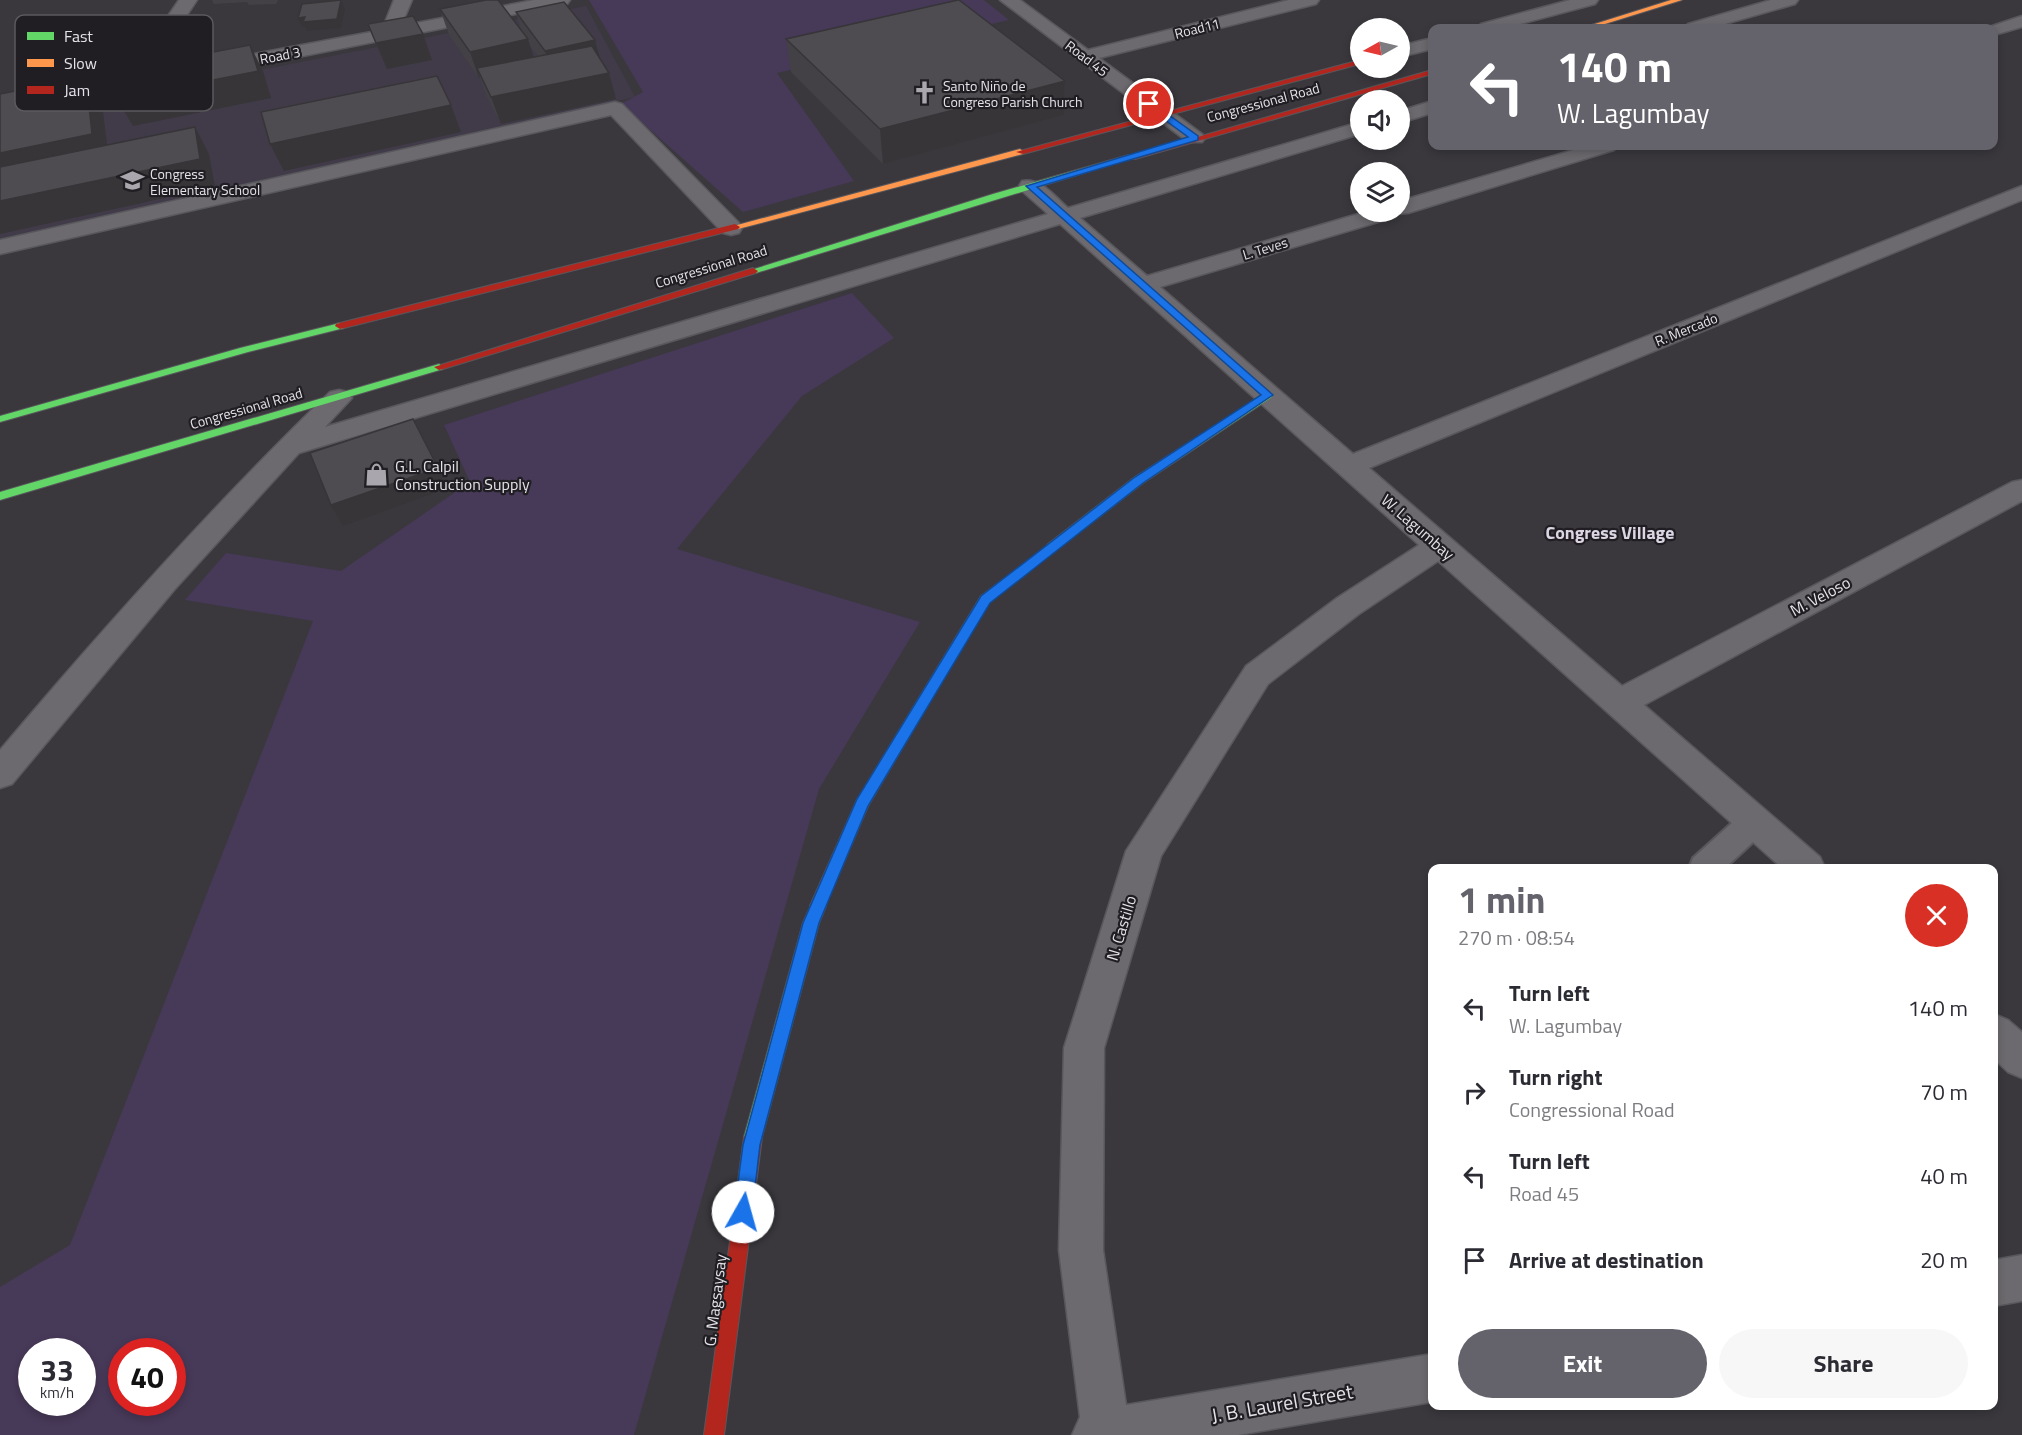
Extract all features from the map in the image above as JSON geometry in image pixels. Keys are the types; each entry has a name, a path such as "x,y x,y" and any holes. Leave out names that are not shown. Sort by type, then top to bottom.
{"street":[{"path":"178,15 188,0"},
{"path":"389,33 403,0"},
{"name":"Road 3","path":"213,67 561,0"},
{"name":"Road 45","path":"1009,0 1195,138"},
{"name":"Road11","path":"1084,56 1310,0"},
{"path":"1502,24 1589,0"},
{"path":"1599,24 1678,0"},
{"path":"1708,24 1789,0"},
{"path":"1998,29 2022,21"},
{"path":"1410,49 1428,44"},
{"path":"0,419 244,350 731,228 1350,65"},
{"name":"Congressional Road","path":"0,496 339,398 1030,186 1428,73"},
{"name":"Road 3","path":"0,110 15,107"},
{"path":"0,246 615,108 731,228"},
{"path":"1410,114 1428,108"},
{"path":"288,447 1350,131"},
{"path":"1410,205 1594,150"},
{"name":"W. Lagumbay","path":"1030,186 1802,864"},
{"name":"R. Mercado","path":"1349,466 2022,192"},
{"name":"L. Teves","path":"1143,285 1354,222"},
{"name":"G. Magsaysay","path":"714,1435 751,1145 811,923 862,804 985,599 1139,480 1268,395"},
{"path":"0,774 124,623 288,447 339,398"},
{"name":"M. Veloso","path":"1619,703 2022,489"},
{"name":"N. Castillo","path":"1101,1434 1081,1250 1084,1048 1144,851 1257,675 1348,606 1439,546"},
{"path":"1998,1037 2022,1058"},
{"path":"1998,1282 2022,1278"},
{"name":"J. B. Laurel Street","path":"1101,1434 1428,1379"}],"lane":[{"path":"1708,864 1754,822"}],"shaded area":[{"path":"589,0 984,0 1009,20 777,73 854,181 743,212 621,104 643,92"},
{"name":"Congress Elementary School","path":"586,6 635,97 0,240 0,121 51,111 213,111 213,79"},
{"path":"852,293 894,338 802,396 677,549 920,622 819,789 634,1435 0,1435 0,1287 70,1245 313,621 185,600 226,553 341,571 470,482 444,425"}],"building":[{"path":"341,0 337,19 303,22 305,17 298,18 302,4"},
{"path":"486,0 498,0 528,39 470,52 440,9"},
{"path":"959,0 1065,81 880,129 786,39"},
{"path":"564,2 595,40 545,51 516,12"},
{"path":"413,16 423,34 376,43 368,24"},
{"path":"250,45 258,71 213,80 213,52"},
{"path":"592,46 609,73 491,97 477,68"},
{"path":"437,76 451,105 270,144 261,112"},
{"path":"15,91 15,111 90,111 92,134 0,153 0,94"},
{"path":"195,127 200,159 0,201 0,167"},
{"path":"413,419 438,468 331,505 310,453"}],"traffic: fast":[{"path":"753,271 996,196 1132,157"},
{"path":"0,419 244,350 340,326"},
{"path":"0,496 439,367"},
{"path":"1052,547 1139,480 1268,395"},
{"path":"753,1137 811,923 818,906"}],"traffic: slow":[{"path":"1599,24 1678,0"},
{"path":"735,227 1020,152"}],"traffic: jam":[{"path":"1020,152 1350,65"},
{"path":"1132,157 1428,73"},
{"path":"340,326 735,227"},
{"path":"439,367 753,271"},
{"path":"818,906 862,804 985,599 1052,547"},
{"path":"714,1435 753,1137"}],"place":[{"name":"Santo Niño de Congreso Parish Church","path":"925,93"},
{"name":"Congress Elementary School","path":"132,181"},
{"name":"G.L. Calpil Construction Supply","path":"377,475"}],"district":[{"name":"Congress Village","path":"1610,532"}],"route":[{"path":"743,1212 751,1145 811,923 862,804 985,599 1139,480 1268,395 1030,186 1195,138 1149,104"}]}
